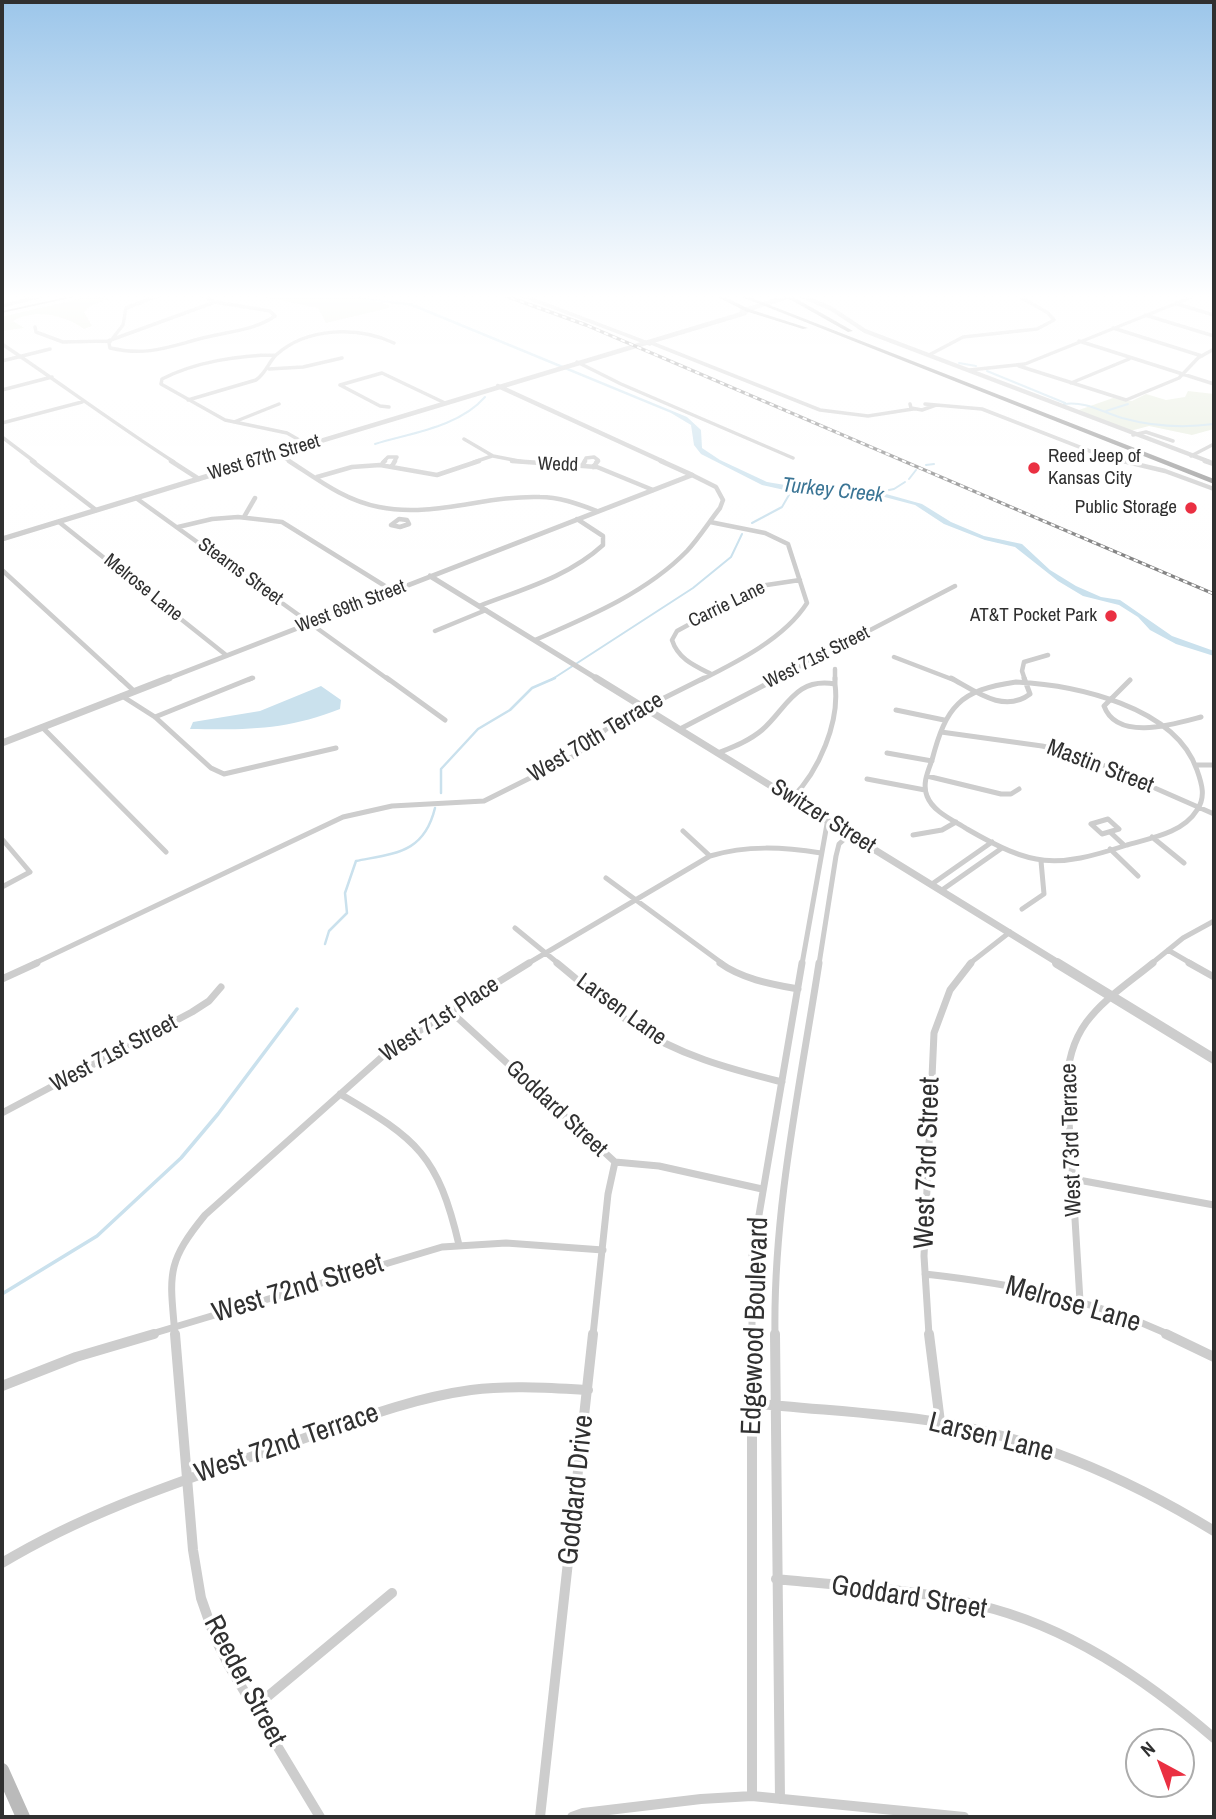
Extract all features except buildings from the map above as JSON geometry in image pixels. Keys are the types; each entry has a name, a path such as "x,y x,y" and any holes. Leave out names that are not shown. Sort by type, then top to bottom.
{"highway":[{"path":"957,380 1214,482"},
{"path":"972,380 1214,474"}],"main road":[{"path":"2,1770 23,1817"}],"street":[{"path":"2,390 41,380"},
{"path":"55,380 82,402 199,479"},
{"path":"164,380 161,382 188,400 233,422 287,433 309,444"},
{"path":"188,400 254,380"},
{"path":"358,380 340,385 389,407"},
{"path":"397,380 445,402"},
{"name":"West 67th Street","path":"3,537 518,380"},
{"path":"613,380 793,457"},
{"path":"745,380 820,410 863,416 912,408 922,410 927,405 949,404 991,412 1100,455 1165,471 1214,489"},
{"path":"995,380 1214,464"},
{"path":"1061,380 1126,400 1172,380"},
{"path":"1071,383 1078,380"},
{"path":"498,386 692,475 716,487 722,497 722,505 682,556 644,585 604,610 535,640"},
{"path":"2,423 82,402"},
{"path":"233,422 279,404"},
{"path":"1133,435 1146,432 1173,441"},
{"path":"2,437 96,510"},
{"name":"Wedd","path":"464,439 492,456 529,464 593,467 615,472 653,490"},
{"path":"1191,456 1214,444"},
{"path":"278,454 367,505 404,510 539,495 574,501 597,511"},
{"path":"381,465 389,456 398,457 392,466"},
{"path":"317,477 352,467 381,465 437,475 492,456"},
{"path":"582,466 586,458 594,457 598,460 593,467"},
{"name":"West 69th Street","path":"2,743 692,475"},
{"name":"Stearns Street","path":"136,498 445,720"},
{"path":"244,517 255,498"},
{"path":"402,519 404,510"},
{"path":"178,527 212,519 268,519 292,527 393,591"},
{"path":"435,631 574,567 590,557 603,545 603,536 577,519"},
{"name":"Melrose Lane","path":"59,522 226,655"},
{"name":"West 70th Terrace","path":"2,979 343,817 371,809 414,803 484,801 576,755 601,731 644,707 753,653 802,611 807,603 790,549 782,540 765,533 710,522"},
{"path":"2,570 134,691"},
{"name":"Switzer Street","path":"430,576 1214,1059"},
{"name":"Carrie Lane","path":"711,674 687,661 675,650 673,640 677,631 750,590 778,582 800,580"},
{"name":"West 71st Street","path":"680,729 955,586"},
{"path":"894,657 955,680 995,700 1022,700 1030,694 1020,664 1026,659 1048,655"},
{"path":"792,799 803,786 832,728 837,697 835,668"},
{"path":"155,717 253,678"},
{"path":"1130,680 1104,706 1109,716 1135,729 1147,731 1201,717"},
{"path":"1024,681 1069,686 1132,709 1163,728 1183,747 1196,765 1203,792 1199,808 1192,818 1179,827 1062,861 1021,857 1002,848 934,807 925,790 944,720 952,706 973,691 995,684 1024,681"},
{"path":"718,753 764,729 805,685 821,682 835,684"},
{"path":"122,696 155,717 211,768 224,774 336,748"},
{"path":"896,710 944,720"},
{"path":"42,727 166,852"},
{"name":"Mastin Street","path":"941,732 981,740 1029,742 1057,748 1105,764 1214,814"},
{"path":"887,753 932,761"},
{"path":"1196,765 1214,765"},
{"path":"927,776 1002,794 1011,794 1019,789"},
{"path":"867,779 925,790"},
{"name":"Edgewood Boulevard","path":"752,1797 752,1256 821,853 827,824 830,822"},
{"path":"913,835 942,830 956,822"},
{"path":"683,831 710,856"},
{"path":"1110,832 1124,845"},
{"name":"Edgewood Boulevard","path":"780,1799 774,1285 780,1214 836,856 839,844 850,834"},
{"path":"1152,837 1184,863"},
{"path":"2,839 30,872 2,887"},
{"path":"932,884 992,842"},
{"name":"West 71st Place","path":"173,1327 172,1266 188,1233 393,1047 449,1010 710,856 762,846 821,853"},
{"path":"942,890 1002,848"},
{"path":"1110,849 1138,876"},
{"path":"1022,909 1044,894 1041,861"},
{"path":"606,878 729,969 762,982 798,989"},
{"name":"West 73rd Terrace","path":"1080,1301 1067,1088 1068,1052 1080,1025 1112,995 1183,938 1214,921"},
{"name":"Larsen Lane","path":"515,928 632,1024 664,1043 719,1066 782,1082"},
{"name":"West 73rd Street","path":"940,1422 925,1274 934,1033 950,990 962,972 976,957 1010,932"},
{"path":"1168,950 1214,977"},
{"name":"West 71st Street","path":"2,1113 192,1012 209,1001 221,987"},
{"name":"Goddard Street","path":"449,1010 615,1162 659,1166 762,1189"},
{"path":"340,1094 402,1132 427,1159 438,1180 459,1245"},
{"name":"Goddard Drive","path":"540,1817 608,1194 615,1162"},
{"path":"1073,1179 1214,1205"},
{"name":"West 72nd Street","path":"2,1386 49,1366 173,1327 379,1264 459,1245 506,1243 603,1250"},
{"name":"Melrose Lane","path":"925,1274 1002,1283 1080,1301 1129,1318 1214,1357"},
{"name":"Reeder Street","path":"173,1327 193,1550 201,1598 215,1638 320,1817"},
{"name":"West 72nd Terrace","path":"2,1563 44,1538 96,1513 390,1408 442,1395 505,1387 588,1390"},
{"name":"Larsen Lane","path":"752,1403 940,1422 1031,1444 1087,1465 1144,1491 1214,1531"},
{"name":"Goddard Street","path":"776,1580 941,1597 1009,1614 1055,1632 1126,1671 1161,1695 1214,1738"},
{"path":"256,1707 392,1593"},
{"path":"572,1817 583,1813 701,1799 752,1797 964,1817"}],"green space":[{"path":"1188,391 1214,394 1214,429 1192,435 1149,426 1130,431 1076,411 1113,398 1132,401 1146,394 1166,400 1185,397"}],"water":[{"path":"591,380 597,380 687,417 701,430 702,448 720,460 767,482 791,486 837,485 879,492 922,504 951,522 984,536 1022,544 1050,570 1076,586 1101,597 1120,600 1172,636 1214,651 1214,656 1176,644 1150,630 1138,617 1119,605 1083,596 1058,581 1015,547 985,540 944,524 915,505 877,495 828,488 789,491 762,485 701,454 694,445 691,425 671,413"},
{"path":"321,686 341,700 340,709 284,725 190,729 193,722 260,711"}],"waterway":[{"path":"1009,380 1065,403"},
{"path":"375,444 448,422 474,407 485,397"},
{"path":"1064,404 1087,406 1133,421 1168,426 1214,424"},
{"path":"1106,411 1128,404"},
{"path":"926,465 934,464"},
{"path":"909,479 916,470"},
{"name":"Turkey Creek","path":"879,492 894,489 905,482"},
{"name":"Turkey Creek","path":"752,523 782,507 793,488"},
{"path":"552,679 693,588 731,557 742,534"},
{"path":"441,793 441,769 478,729 510,710 532,688 552,679"},
{"path":"325,944 329,931 347,913 345,893 356,861 396,853 416,842 424,834 435,808"},
{"path":"2,1294 97,1236 181,1158 218,1114 297,1009"}],"railway":[{"path":"714,380 1214,594"}],"place":[{"name":"Reed Jeep of Kansas City","path":"1034,468"},
{"name":"Public Storage","path":"1191,508"},
{"name":"AT&T Pocket Park","path":"1111,616"}]}
